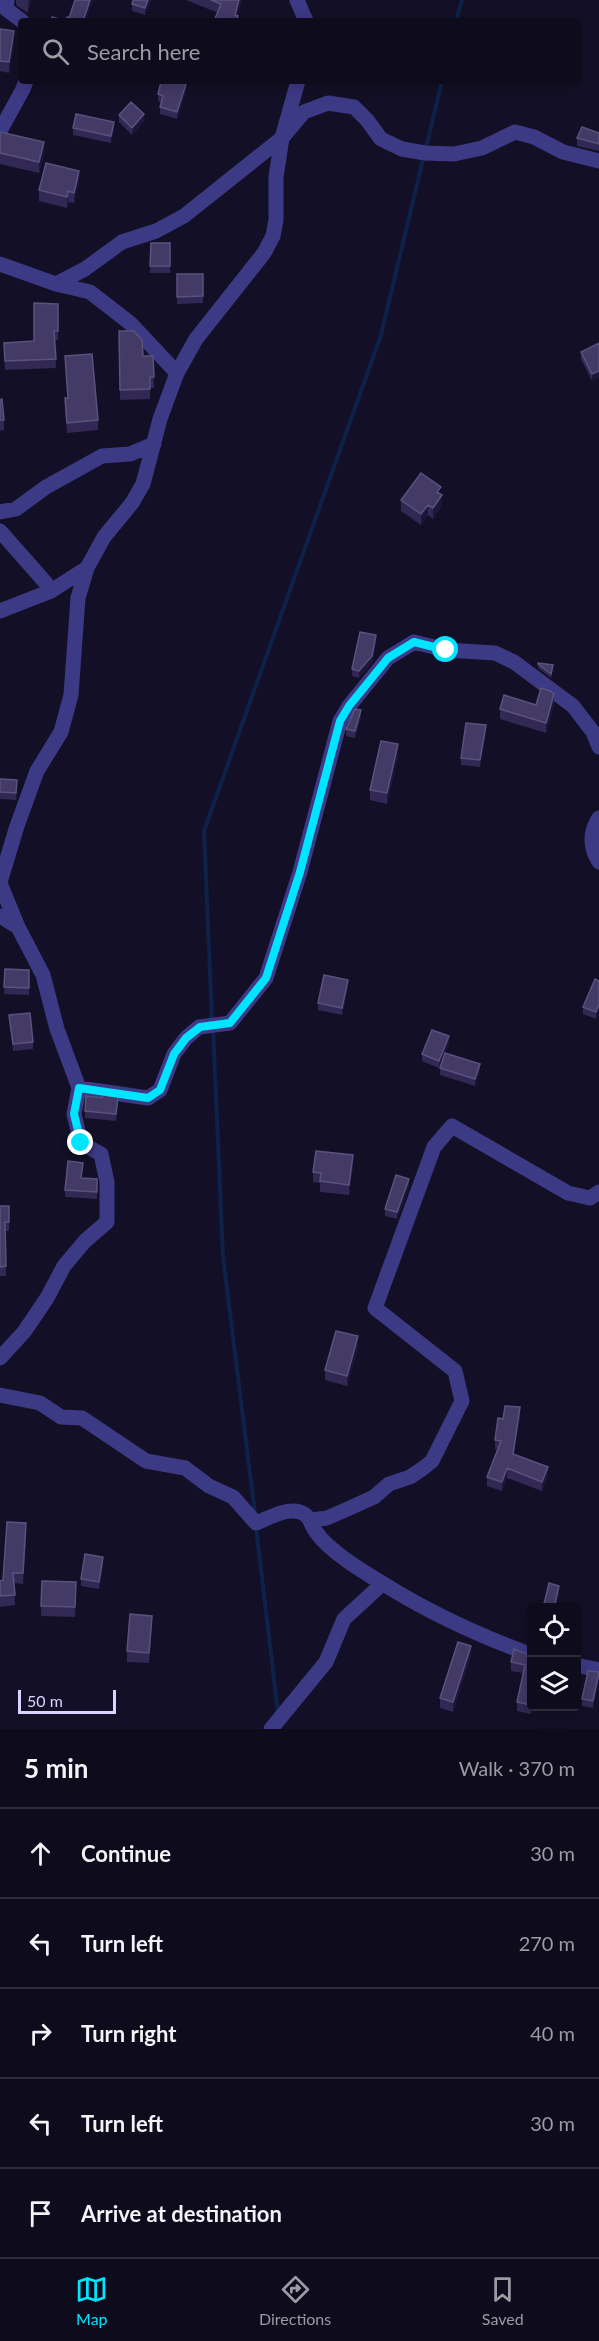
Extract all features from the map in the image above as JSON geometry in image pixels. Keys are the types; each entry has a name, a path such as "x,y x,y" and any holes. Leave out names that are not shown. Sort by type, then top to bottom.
{"street":[{"path":"7,0 6,9 18,18"},
{"path":"297,0 305,18"},
{"path":"0,131 25,84"},
{"path":"0,1358 24,1332 47,1298 64,1266 85,1241 107,1222 108,1191 101,1154 81,1143 74,1114 79,1088 57,1029 43,975 18,927 0,883 16,825 37,771 60,732 71,694 78,598 87,568 104,537 132,503 143,484 160,419 177,373 196,339 264,253 273,236 276,220 276,177 282,138 296,84"},
{"path":"56,284 85,268 122,242 156,231 184,216 282,138 304,112 328,103 354,107 381,139 402,149 424,153 454,154 482,148 515,132 534,137 563,152 599,162"},
{"path":"0,264 56,284 90,292 130,323 177,373"},
{"path":"0,512 16,509 46,487 102,456 130,454 154,444"},
{"path":"0,531 51,591"},
{"path":"0,611 51,591 87,568"},
{"path":"79,1088 148,1098 160,1090 174,1054 186,1038 200,1027 230,1023 266,978 300,872 340,721 349,706 388,658 414,642 446,650 495,652 514,662 573,706 593,732 599,747"},
{"path":"599,818 592,828 592,850 599,862"},
{"path":"0,916 18,927"},
{"path":"312,1520 327,1518 374,1497 389,1484 410,1477 422,1469 432,1461 462,1401 455,1371 375,1308 434,1147 452,1126 568,1193 590,1198 599,1192"},
{"path":"0,1395 40,1403 62,1417 82,1419 146,1461 185,1468 209,1486 233,1497 256,1523 288,1510 302,1513 312,1520 315,1532 337,1552 382,1584 484,1638 527,1653"},
{"path":"271,1729 326,1662 344,1619 382,1584"},
{"path":"581,1666 599,1670"}],"building":[{"path":"75,0 90,0 84,18 69,18"},
{"path":"133,0 148,0 145,8 132,4"},
{"path":"211,0 239,0 235,15 238,16 237,18 215,18 221,4"},
{"path":"0,29 14,31 9,62 0,61"},
{"path":"160,84 186,84 177,112 160,107 163,96 158,94"},
{"path":"131,102 144,114 132,128 119,115"},
{"path":"76,114 114,122 111,136 73,128"},
{"path":"582,127 599,133 599,144 577,138"},
{"path":"0,132 44,142 39,162 0,153"},
{"path":"46,163 79,171 74,193 68,191 67,197 39,190"},
{"path":"151,243 170,243 170,266 150,266"},
{"path":"177,274 203,274 203,296 177,297"},
{"path":"34,303 58,304 58,331 54,331 56,359 5,361 4,343 34,341"},
{"path":"119,331 134,331 142,340 143,356 153,356 154,377 150,377 150,389 120,390"},
{"path":"599,343 599,371 592,374 581,352"},
{"path":"92,354 98,420 67,423 65,356"},
{"path":"2,399 4,420 0,420 0,400"},
{"path":"421,473 441,487 437,492 442,495 433,508 428,505 421,514 401,500"},
{"path":"360,632 376,635 372,656 359,671 352,669"},
{"path":"538,664 553,665 551,674"},
{"path":"541,688 554,694 546,723 500,709 504,695 536,705"},
{"path":"355,709 361,710 355,731 346,729"},
{"path":"466,723 486,725 480,760 461,758"},
{"path":"381,741 398,744 387,793 370,790"},
{"path":"0,779 17,780 16,793 0,792"},
{"path":"5,969 29,970 29,988 4,987"},
{"path":"324,975 348,980 342,1008 318,1003"},
{"path":"595,979 599,981 599,1004 596,1012 583,1007"},
{"path":"30,1013 33,1042 13,1044 9,1015"},
{"path":"432,1030 449,1036 439,1061 422,1054"},
{"path":"445,1053 480,1064 475,1079 440,1068"},
{"path":"103,1095 118,1097 116,1114 85,1111 86,1096 102,1098"},
{"path":"316,1151 353,1155 349,1185 320,1181 321,1173 313,1172"},
{"path":"68,1161 83,1163 81,1178 97,1179 97,1192 65,1190"},
{"path":"396,1175 409,1179 397,1212 385,1209"},
{"path":"0,1206 9,1206 9,1222 5,1222 6,1266 0,1267"},
{"path":"336,1331 358,1336 347,1376 325,1370"},
{"path":"505,1406 520,1407 513,1454 548,1467 542,1482 507,1468 502,1482 487,1477 501,1441 495,1440 498,1418 503,1419"},
{"path":"7,1522 26,1523 23,1573 13,1573 15,1595 0,1596 0,1581 3,1580"},
{"path":"85,1554 103,1557 99,1582 81,1579"},
{"path":"42,1581 76,1582 75,1607 41,1606"},
{"path":"549,1583 559,1586 555,1603 544,1603"},
{"path":"130,1614 152,1616 149,1653 127,1651"},
{"path":"458,1642 471,1646 453,1702 440,1698"},
{"path":"514,1649 527,1654 527,1704 517,1702 525,1665 511,1662"},
{"path":"588,1671 599,1672 593,1701 582,1699"}],"waterway":[{"path":"457,18 462,0"},
{"path":"426,148 441,84"},
{"path":"212,1021 204,831 381,335 424,155"},
{"path":"213,1028 223,1257 255,1514"},
{"path":"256,1527 278,1713"}],"route":[{"path":"81,1143 74,1114 79,1088 148,1098 160,1090 164,1074 174,1054 186,1038 200,1027 230,1023 266,978 315,820 334,736 340,721 349,706 388,658 414,642 446,650"}]}
